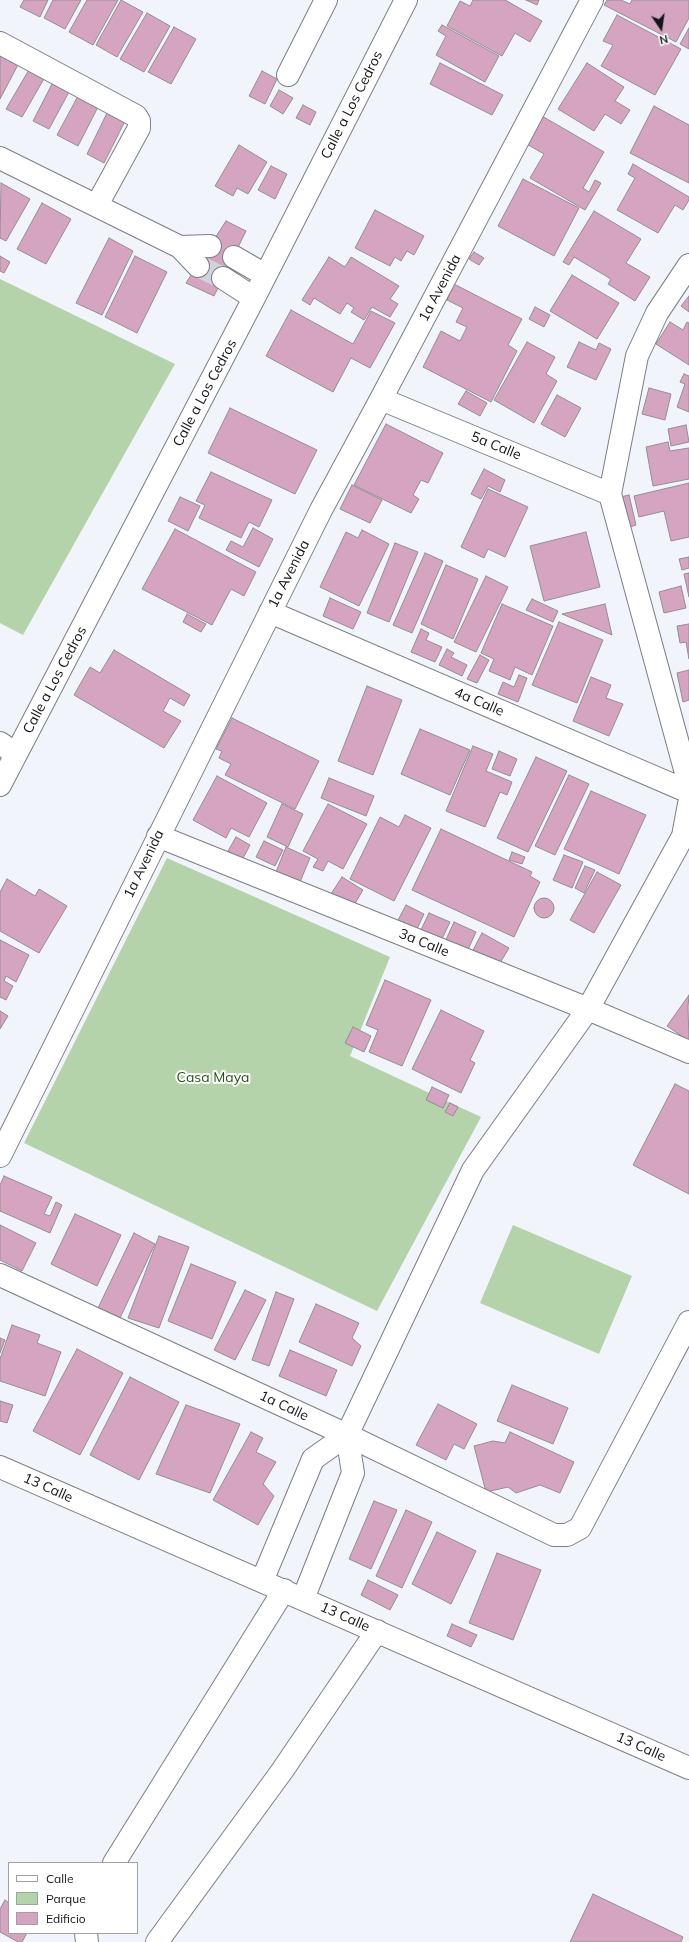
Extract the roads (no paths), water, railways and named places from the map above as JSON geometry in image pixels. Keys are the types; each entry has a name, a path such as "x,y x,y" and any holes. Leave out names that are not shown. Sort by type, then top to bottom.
{"street":[{"path":"288,75 326,0"},
{"name":"Calle a Los Cedros","path":"0,785 8,748 254,298 406,0"},
{"name":"1a Avenida","path":"0,1156 321,510 592,0"},
{"path":"0,43 136,116 139,121 139,128 97,205"},
{"path":"0,158 180,247 198,266"},
{"path":"180,247 210,246"},
{"path":"234,257 265,275"},
{"path":"689,265 657,313 637,356 610,494 689,784"},
{"path":"223,278 254,298"},
{"name":"5a Calle","path":"381,399 610,494"},
{"name":"4a Calle","path":"270,612 689,792"},
{"path":"262,1581 313,1459 347,1435 473,1170 588,1009 683,836 689,804"},
{"name":"3a Calle","path":"158,836 588,1009 689,1052"},
{"name":"1a Calle","path":"0,1275 347,1435 554,1535 567,1535 580,1528 689,1322"},
{"path":"115,1862 294,1595 353,1472 347,1435"},
{"name":"13 Calle","path":"0,1467 689,1768"},
{"path":"156,1942 282,1771 377,1631"}],"tunnel":[{"path":"198,266 223,278"}],"park label":[{"name":"Casa Maya","path":"213,1078"}]}
